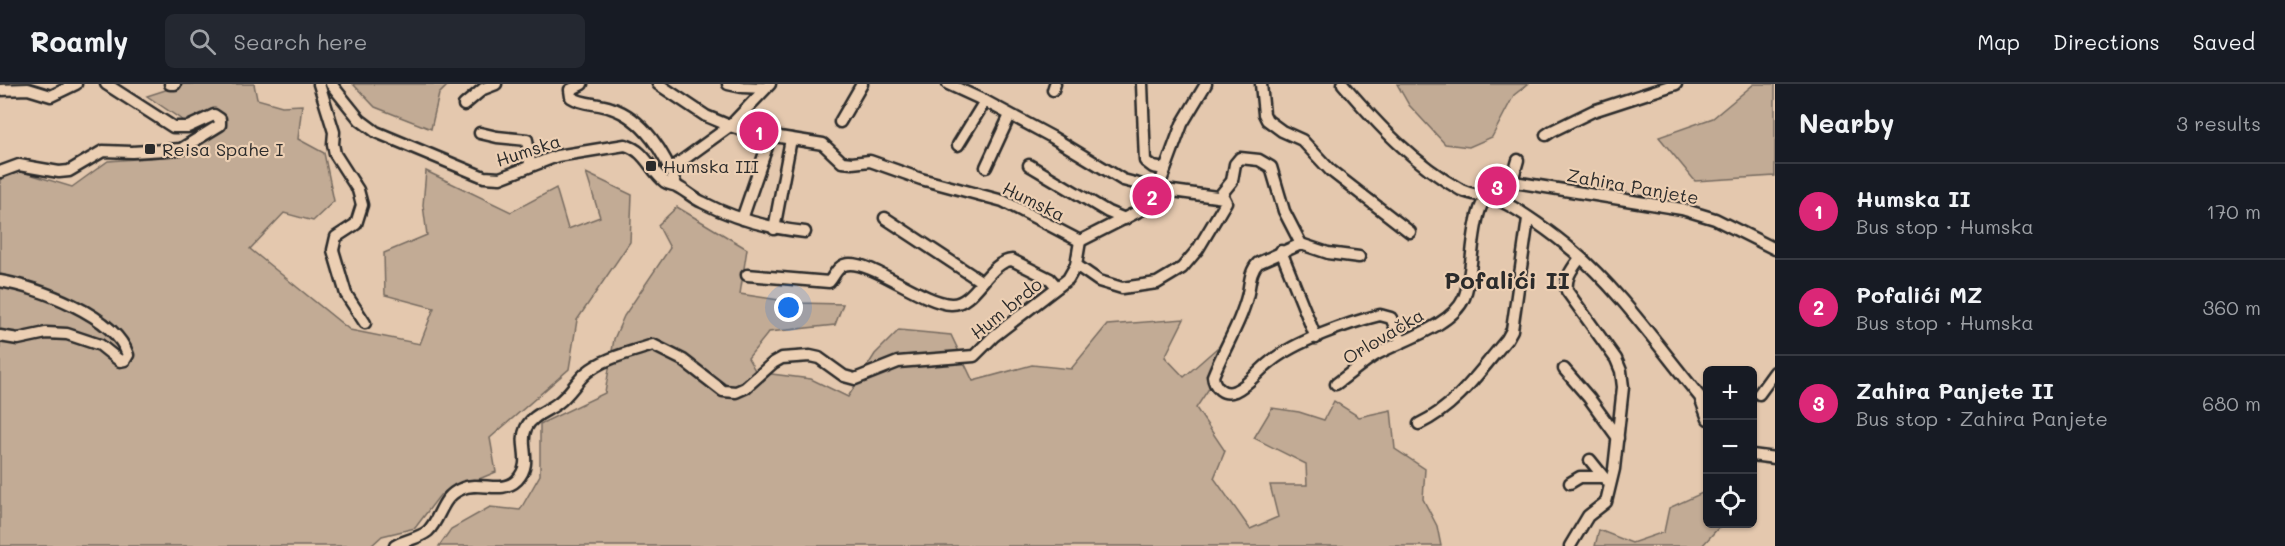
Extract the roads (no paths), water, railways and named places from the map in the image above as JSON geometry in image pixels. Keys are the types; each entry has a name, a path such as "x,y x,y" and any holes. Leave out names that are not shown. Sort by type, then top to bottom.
{"street":[{"path":"0,90 27,89 51,96 76,84"},
{"path":"0,172 19,165 59,172 69,171 103,151 181,149 220,125 220,119 214,116 188,127 173,127 106,84"},
{"path":"170,84 175,84"},
{"path":"319,84 334,132 335,154 358,190 362,206 356,224 336,237 333,250 346,294 365,323"},
{"name":"Humska","path":"331,84 360,120 376,132 492,179 556,156 625,145 635,147 645,156 665,182 676,185 702,202 742,219 774,229 805,232"},
{"path":"464,105 483,89 496,84"},
{"name":"Humska","path":"658,84 706,116 730,126 749,132 823,144 842,162 870,161 921,180 1003,201 1080,242 1147,207 1158,189 1182,124 1206,84"},
{"path":"728,84 742,87 768,86"},
{"path":"840,122 862,84"},
{"path":"948,84 985,101 1124,180 1158,189 1224,198 1226,202 1198,249 1182,268 1157,284 1122,288 1099,281 1076,265 1080,242"},
{"path":"1142,84 1145,161 1153,167 1165,169"},
{"path":"1261,84 1264,114 1267,120 1302,140 1330,170 1410,232"},
{"path":"1343,84 1373,119 1409,155 1472,195 1502,201 1580,258 1607,284 1700,397 1703,406"},
{"path":"1546,135 1593,111 1676,84"},
{"path":"572,85 569,94 577,101 608,106 633,118 648,135 670,168 676,185"},
{"path":"676,165 730,126 768,86"},
{"path":"958,145 985,101"},
{"name":"Humska","path":"986,166 1010,115"},
{"path":"480,133 527,140 530,164"},
{"path":"742,219 771,135"},
{"path":"774,229 791,139"},
{"path":"1219,197 1232,182 1235,164 1240,158 1259,160 1271,167 1284,211 1301,244"},
{"path":"1484,197 1499,183 1512,181 1518,160"},
{"name":"Humska","path":"1029,165 1098,206 1125,219"},
{"name":"Zahira Panjete","path":"1512,181 1682,209 1715,219 1775,249"},
{"name":"Orlovačka","path":"1336,384 1378,353 1448,316 1461,302 1467,285 1478,214 1484,197"},
{"name":"Hum brdo","path":"885,218 982,282"},
{"path":"1419,424 1438,415 1463,392 1507,339 1515,321 1528,219"},
{"path":"1359,257 1328,253 1301,244 1258,263 1253,268 1247,297 1233,337 1213,376 1214,383 1218,389 1234,392 1271,360 1316,338 1380,315 1391,318 1402,342"},
{"path":"1281,251 1316,338"},
{"path":"1570,546 1588,516 1606,502 1607,481 1614,469 1623,387 1621,371 1616,359 1567,291 1568,275 1580,258"},
{"name":"Hum brdo","path":"747,275 829,282 842,266 864,267 934,301 952,304 966,298 999,265 1006,260 1012,260 1050,279 1057,287"},
{"name":"Hum brdo","path":"395,546 429,530 446,500 459,489 471,485 503,487 511,485 518,479 524,470 526,454 524,435 528,425 535,417 559,403 588,371 604,363 653,345 683,360 723,391 736,392 745,388 772,363 782,358 810,356 819,358 844,376 855,379 898,362 974,356 994,336 1068,279 1076,265"},
{"path":"0,281 19,284 68,302 107,327 124,346 128,355 125,360 120,361 100,345 67,334 46,333 18,339 0,336"},
{"path":"1564,369 1589,398 1618,438"},
{"path":"1759,394 1775,372"},
{"path":"1757,456 1775,458"},
{"path":"1590,460 1607,481"},
{"path":"1570,483 1580,477 1607,481"}],"place":[{"name":"Humska II","path":"759,131"},
{"name":"Reisa Spahe I","path":"150,149"},
{"name":"Humska III","path":"651,166"},
{"name":"Zahira Panjete II","path":"1497,186"},
{"name":"Pofalići MZ","path":"1152,196"}],"district":[{"name":"Pofalići II","path":"1507,279"}]}
